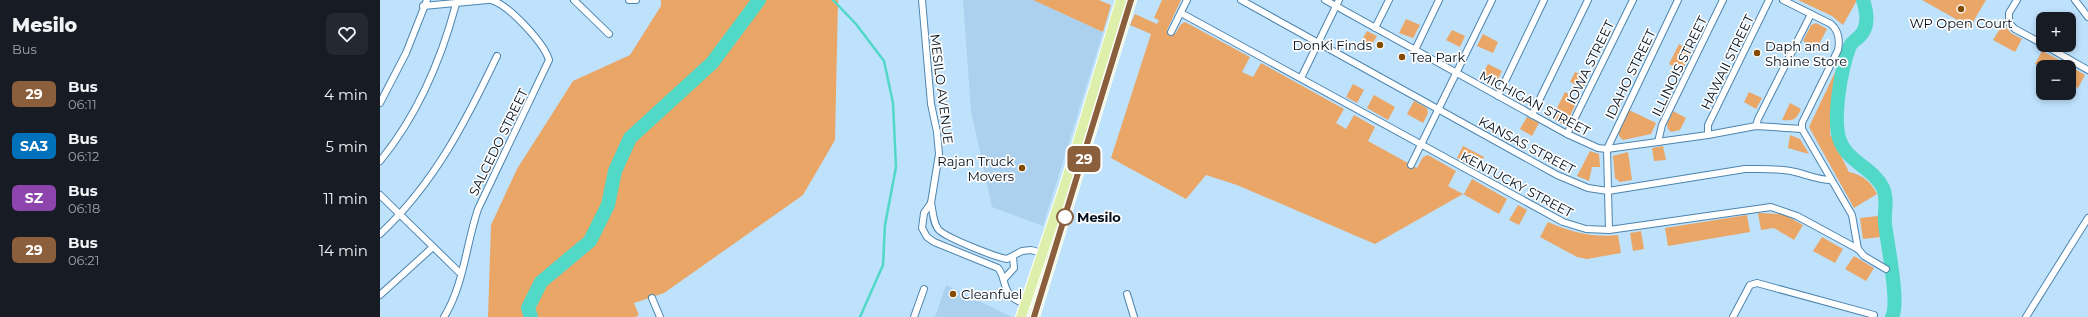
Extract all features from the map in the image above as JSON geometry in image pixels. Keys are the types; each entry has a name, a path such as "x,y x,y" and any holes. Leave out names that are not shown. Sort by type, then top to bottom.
{"main road":[{"path":"1021,317 1043,252 1121,0"},
{"path":"1036,313 1131,0"}],"street":[{"path":"380,103 406,53 423,3 427,0"},
{"name":"SALCEDO STREET","path":"423,3 456,4 489,0 502,5 542,44 549,60 478,209 470,230 456,291 444,317"},
{"path":"574,0 609,34"},
{"path":"629,0 636,0"},
{"name":"MESILO AVENUE","path":"922,0 931,104 937,132 939,154 931,203 922,219 922,228 927,237 998,268 1004,279 1008,293 1015,300 1026,304 1036,313"},
{"path":"1171,32 1187,0"},
{"name":"KANSAS STREET","path":"1241,0 1557,175 1588,188 1608,191 1745,169 1776,169 1795,172 1819,180 1831,180"},
{"name":"MICHIGAN STREET","path":"1325,0 1532,115 1592,146 1607,149 1708,135 1756,126 1802,129"},
{"path":"1301,78 1339,0"},
{"path":"1375,28 1389,0"},
{"path":"1415,50 1439,0"},
{"path":"1411,165 1492,0"},
{"path":"1498,96 1544,0"},
{"path":"1532,115 1588,0"},
{"name":"IOWA STREET","path":"1567,134 1633,0"},
{"name":"IDAHO STREET","path":"1609,230 1607,149 1678,0"},
{"name":"ILLINOIS STREET","path":"1658,142 1662,125 1723,0"},
{"name":"HAWAII STREET","path":"1708,135 1708,125 1769,0"},
{"path":"1783,0 1831,24 1836,29 1839,43 1838,50 1802,123 1802,129 1852,215 1858,249"},
{"path":"2017,0 2010,13 2009,23 2015,29 2036,41"},
{"path":"2075,0 2088,17"},
{"path":"380,161 397,139 417,106 444,47 456,4"},
{"name":"KENTUCKY STREET","path":"1181,14 1563,222 1586,228 1609,230 1771,207 1797,216 1858,249 1864,256 1886,269"},
{"path":"1756,126 1758,118 1810,14"},
{"path":"2056,52 2088,70"},
{"path":"380,234 400,215 450,149 472,109 497,56"},
{"path":"380,195 461,274"},
{"name":"MESILO AVENUE","path":"931,203 938,229 945,234 988,253 1002,258 1013,257 1022,250 1031,250 1043,252 1053,256"},
{"path":"2026,317 2088,218"},
{"path":"380,295 433,247"},
{"path":"984,261 988,253"},
{"path":"1004,279 1014,268 1013,257"},
{"path":"1733,317 1750,285 1757,283 1874,315"},
{"path":"914,317 924,289"},
{"path":"1127,294 1134,317"},
{"path":"652,298 660,317"}],"shaded area":[{"path":"661,0 838,0 835,140 803,195 664,293 634,303 639,315 635,317 488,317 491,225 517,169 573,81 630,55 661,6"},
{"path":"963,0 1033,0 1103,32 1043,226 992,207 971,111"},
{"path":"1033,0 1099,0 1111,5 1103,32"},
{"path":"1162,0 1181,0 1167,30 1175,34 1181,24 1185,22 1250,57 1242,72 1253,77 1261,63 1344,109 1336,123 1346,129 1354,115 1375,127 1368,141 1417,168 1423,157 1428,155 1456,171 1448,186 1461,193 1464,194 1472,179 1507,199 1499,214 1463,194 1375,244 1237,185 1206,175 1186,199 1111,158 1151,34 1130,25 1135,14 1157,24 1159,20 1154,18"},
{"path":"1798,0 1857,0 1843,25 1832,16"},
{"path":"1922,0 1986,0 1970,27"},
{"path":"1406,19 1420,25 1413,38 1399,33"},
{"path":"1816,23 1827,29 1817,48 1803,41 1811,25"},
{"path":"2003,24 2011,33 2022,39 2015,52 1993,40"},
{"path":"1452,30 1465,36 1460,47 1446,40"},
{"path":"1367,31 1377,36 1370,48 1360,43"},
{"path":"1483,34 1498,42 1493,53 1477,46"},
{"path":"1679,44 1692,51 1682,71 1669,64"},
{"path":"1846,49 1833,96 1830,134 1849,172 1866,180 1877,194 1854,208 1809,127"},
{"path":"2041,52 2044,52 2059,60 2037,60"},
{"path":"1488,64 1502,71 1497,81 1493,83 1481,77"},
{"path":"2076,70 2085,75 2078,88 2076,87"},
{"path":"1575,72 1588,78 1583,88 1570,82"},
{"path":"1353,84 1364,90 1357,103 1346,97"},
{"path":"1565,92 1578,99 1567,122 1562,124 1552,118"},
{"path":"1749,92 1762,98 1756,109 1744,102"},
{"path":"1374,95 1395,107 1388,120 1367,108"},
{"path":"1414,101 1427,108 1428,113 1423,123 1407,114"},
{"path":"1790,103 1801,109 1798,116 1794,119 1782,120"},
{"path":"1629,110 1656,123 1651,134 1623,140 1619,136 1619,131"},
{"path":"1673,111 1686,118 1680,130 1671,132 1668,129 1667,124"},
{"path":"1527,117 1539,123 1532,136 1520,129"},
{"path":"1790,135 1800,139 1809,154 1788,148"},
{"path":"1463,146 1484,157 1477,169 1457,158"},
{"path":"1663,146 1666,160 1654,161 1652,148"},
{"path":"1590,151 1599,154 1600,167 1592,167 1589,181 1577,176"},
{"path":"1628,152 1632,180 1620,182 1615,178 1613,156"},
{"path":"1518,205 1527,210 1519,225 1509,220"},
{"path":"1758,213 1783,214 1803,225 1794,240 1774,228 1761,230"},
{"path":"1747,215 1750,232 1668,246 1665,228"},
{"path":"1878,216 1881,237 1863,239 1860,218"},
{"path":"1548,222 1565,229 1591,235 1618,235 1621,253 1587,259 1577,257 1540,237"},
{"path":"1641,231 1644,249 1633,251 1630,233"},
{"path":"1822,237 1843,249 1835,263 1813,251"},
{"path":"1854,256 1874,268 1866,281 1845,269"},
{"name":"Cleanfuel","path":"946,285 1010,316 1010,317 935,317"}],"waterway":[{"path":"531,317 528,308 541,282 590,241 608,205 615,171 630,138 712,63 759,0"},
{"path":"833,0 856,24 884,61 893,103 896,167 885,225 883,265 860,317"},
{"path":"1863,0 1867,19 1865,29 1850,46 1846,57 1837,105 1837,128 1842,146 1847,153 1873,175 1883,188 1886,201 1885,224 1895,299 1892,317"}],"bus line":[{"name":"29","path":"1034,317 1131,0"}],"place":[{"name":"WP Open Court","path":"1961,9"},
{"name":"DonKi Finds","path":"1380,45"},
{"name":"Daph and Shaine Store","path":"1757,53"},
{"name":"Tea Park","path":"1402,57"},
{"name":"Rajan Truck Movers","path":"1022,168"},
{"name":"Mesilo","path":"1065,217"},
{"name":"Cleanfuel","path":"953,294"}]}
